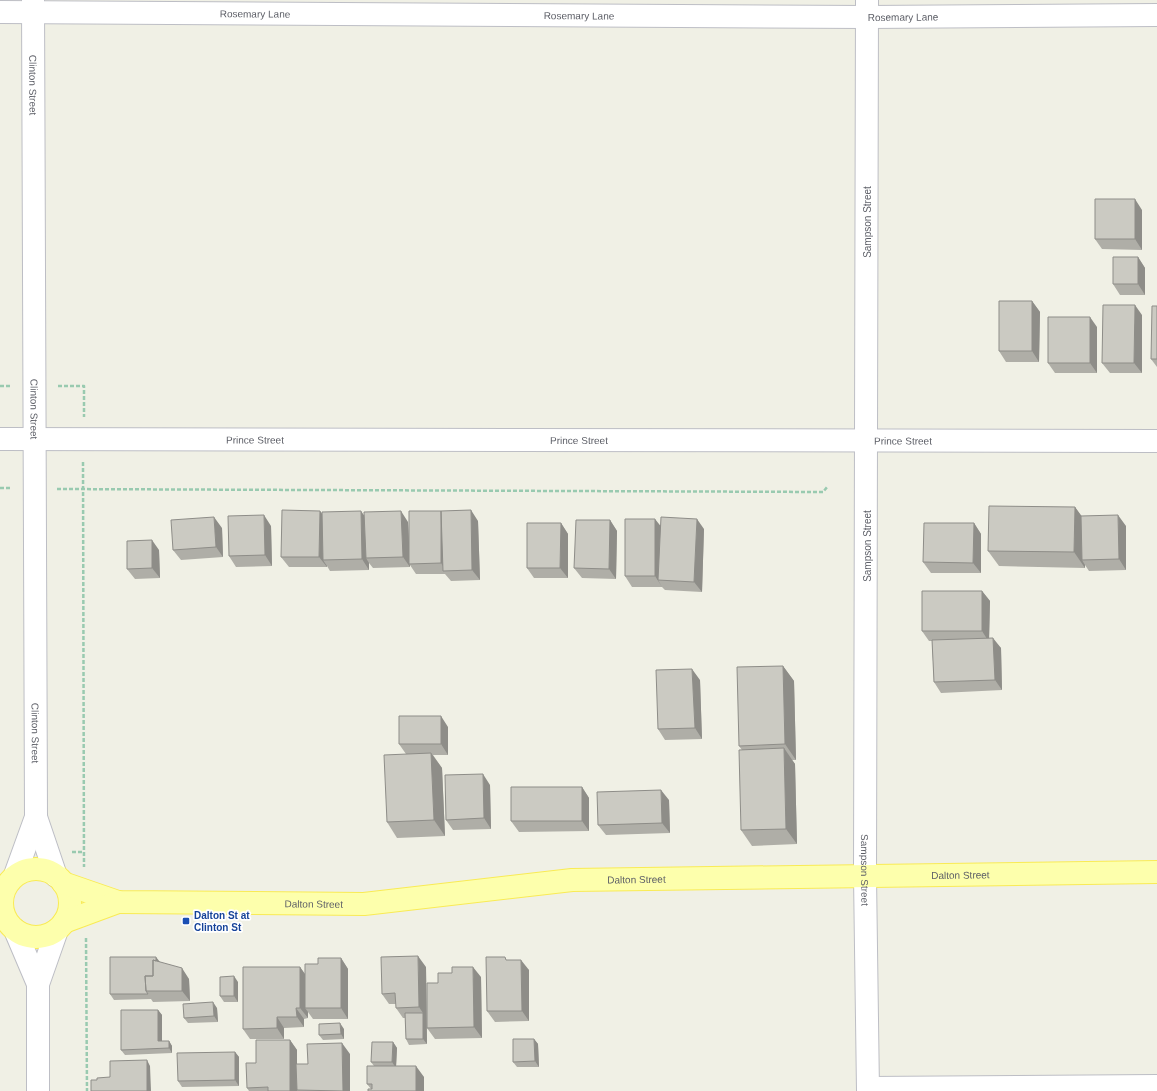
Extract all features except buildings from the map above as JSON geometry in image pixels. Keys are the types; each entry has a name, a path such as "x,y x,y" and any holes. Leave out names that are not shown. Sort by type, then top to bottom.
{"main road":[{"path":"37,869 47,871 60,879 69,893 70,902 69,912 61,926 48,935 37,937 24,935 8,925 3,914 1,902 3,892 8,881 24,871 37,869"},
{"name":"Dalton Street","path":"60,879 118,902 364,904 572,880 1157,872"},
{"name":"Dalton Street","path":"61,926 85,914 118,902"}],"street":[{"name":"Rosemary Lane","path":"0,12 33,6 867,8 1157,15"},
{"name":"Clinton Street","path":"33,6 33,439 36,817 60,879"},
{"name":"Sampson Street","path":"867,8 866,876 868,1089"},
{"name":"Prince Street","path":"0,439 867,439 1157,441"},
{"name":"Clinton Street","path":"8,881 36,817"},
{"path":"8,925 38,984"},
{"path":"38,1091 38,984 61,926"},
{"path":"868,1089 1157,1086"}],"path":[{"path":"84,386 83,489 85,890"},
{"path":"83,489 823,492 828,486"},
{"path":"85,914 87,1091"}],"place":[{"name":"Dalton St at Clinton St","path":"186,921"}]}
